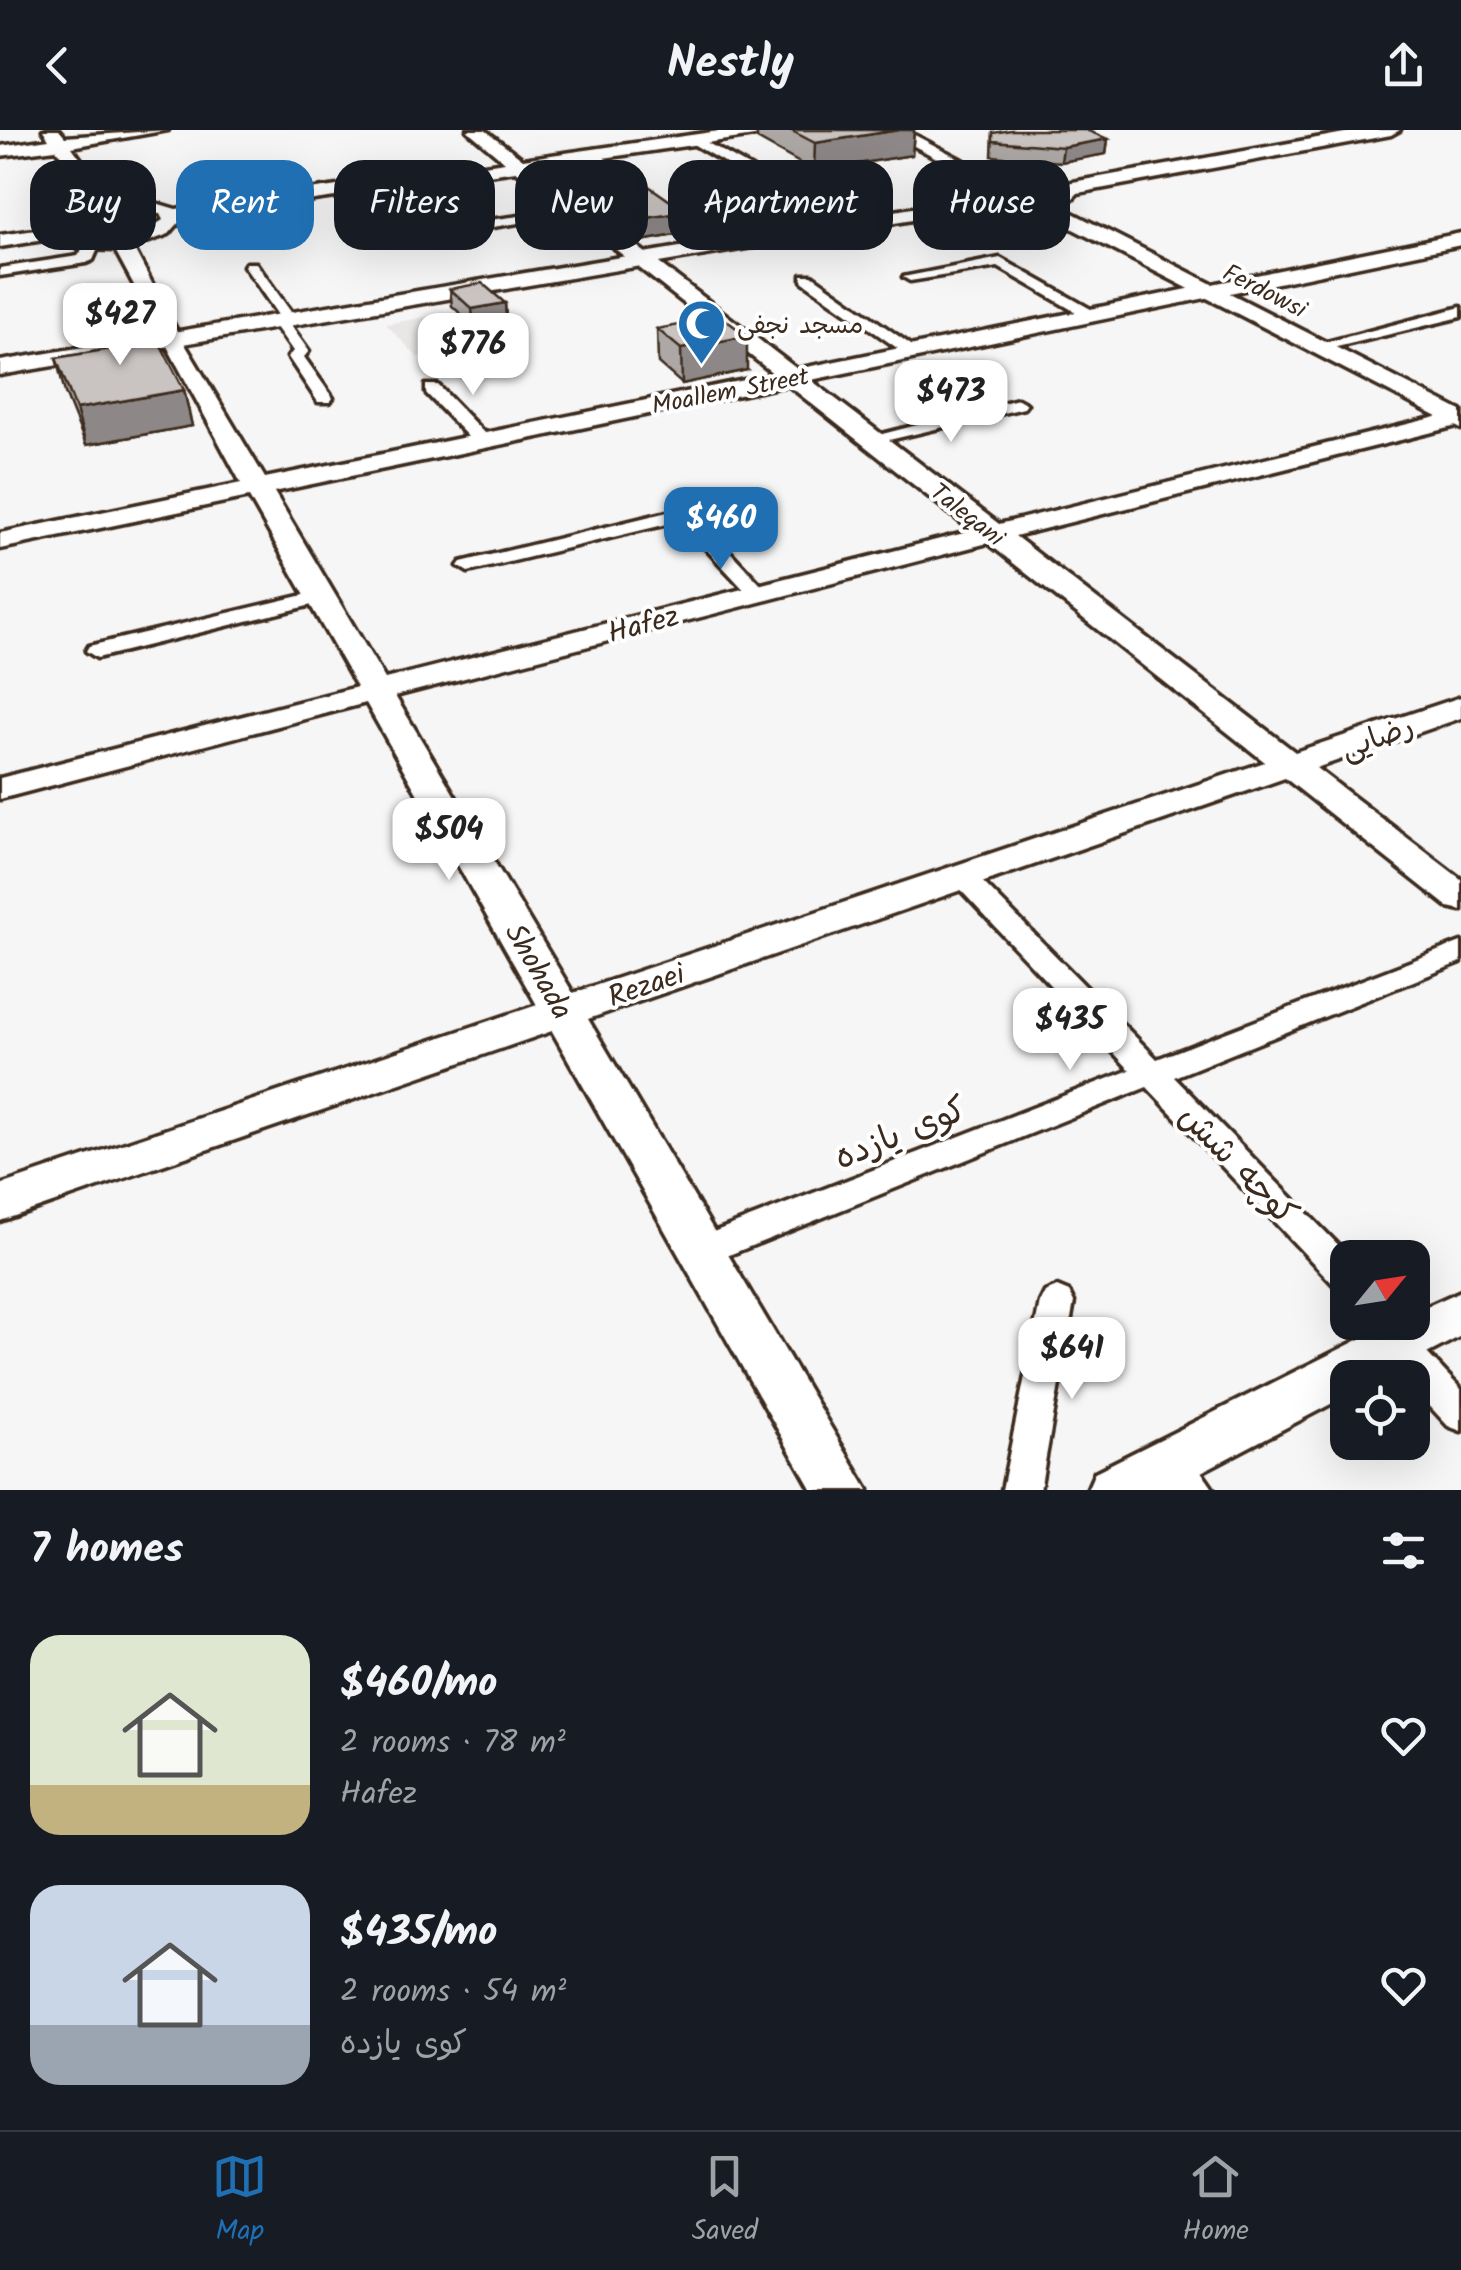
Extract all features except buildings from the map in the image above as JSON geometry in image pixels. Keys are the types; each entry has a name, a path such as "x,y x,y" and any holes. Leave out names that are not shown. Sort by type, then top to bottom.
{"main road":[{"path":"1070,183 1345,130"},
{"path":"1070,183 1391,130"},
{"path":"0,360 913,209"},
{"name":"Ferdowsi","path":"1070,220 1460,419"},
{"path":"637,256 668,249"},
{"path":"0,368 168,335"}],"street":[{"path":"0,151 55,136 160,130"},
{"name":"Taleqani","path":"475,130 515,161"},
{"path":"556,160 761,130"},
{"path":"892,130 952,160"},
{"path":"55,136 72,160"},
{"path":"696,140 730,160"},
{"path":"592,155 668,209"},
{"path":"156,206 173,215 515,166"},
{"path":"156,231 167,228 173,215"},
{"path":"0,241 30,236"},
{"name":"Moallem Street","path":"0,541 1461,240"},
{"path":"0,272 81,260 97,250"},
{"name":"Shohada","path":"112,250 168,335 841,1490"},
{"name":"Taleqani","path":"629,250 1461,898"},
{"path":"910,277 1000,262 1091,315"},
{"path":"251,266 301,351 296,357 324,398"},
{"path":"807,278 912,352"},
{"path":"1316,346 1461,312"},
{"path":"432,389 480,440"},
{"path":"872,439 1018,404"},
{"name":"Hafez","path":"0,789 756,592 1460,419"},
{"path":"468,566 684,514 756,592"},
{"path":"96,651 321,597"},
{"name":"رضایی","path":"1293,767 1461,708"},
{"name":"Rezaei","path":"0,1203 1293,767"},
{"name":"کوچه شش","path":"964,878 1330,1258"},
{"name":"کوی یازده","path":"702,1251 1461,951"},
{"path":"1021,1490 1057,1302"},
{"path":"1430,1323 1461,1312"},
{"path":"1114,1490 1183,1475 1390,1340"},
{"path":"1402,1340 1461,1414"}],"shaded area":[{"path":"442,314 475,346 417,357 386,324"}],"place":[{"name":"مسجد نجفی","path":"702,366"}]}
